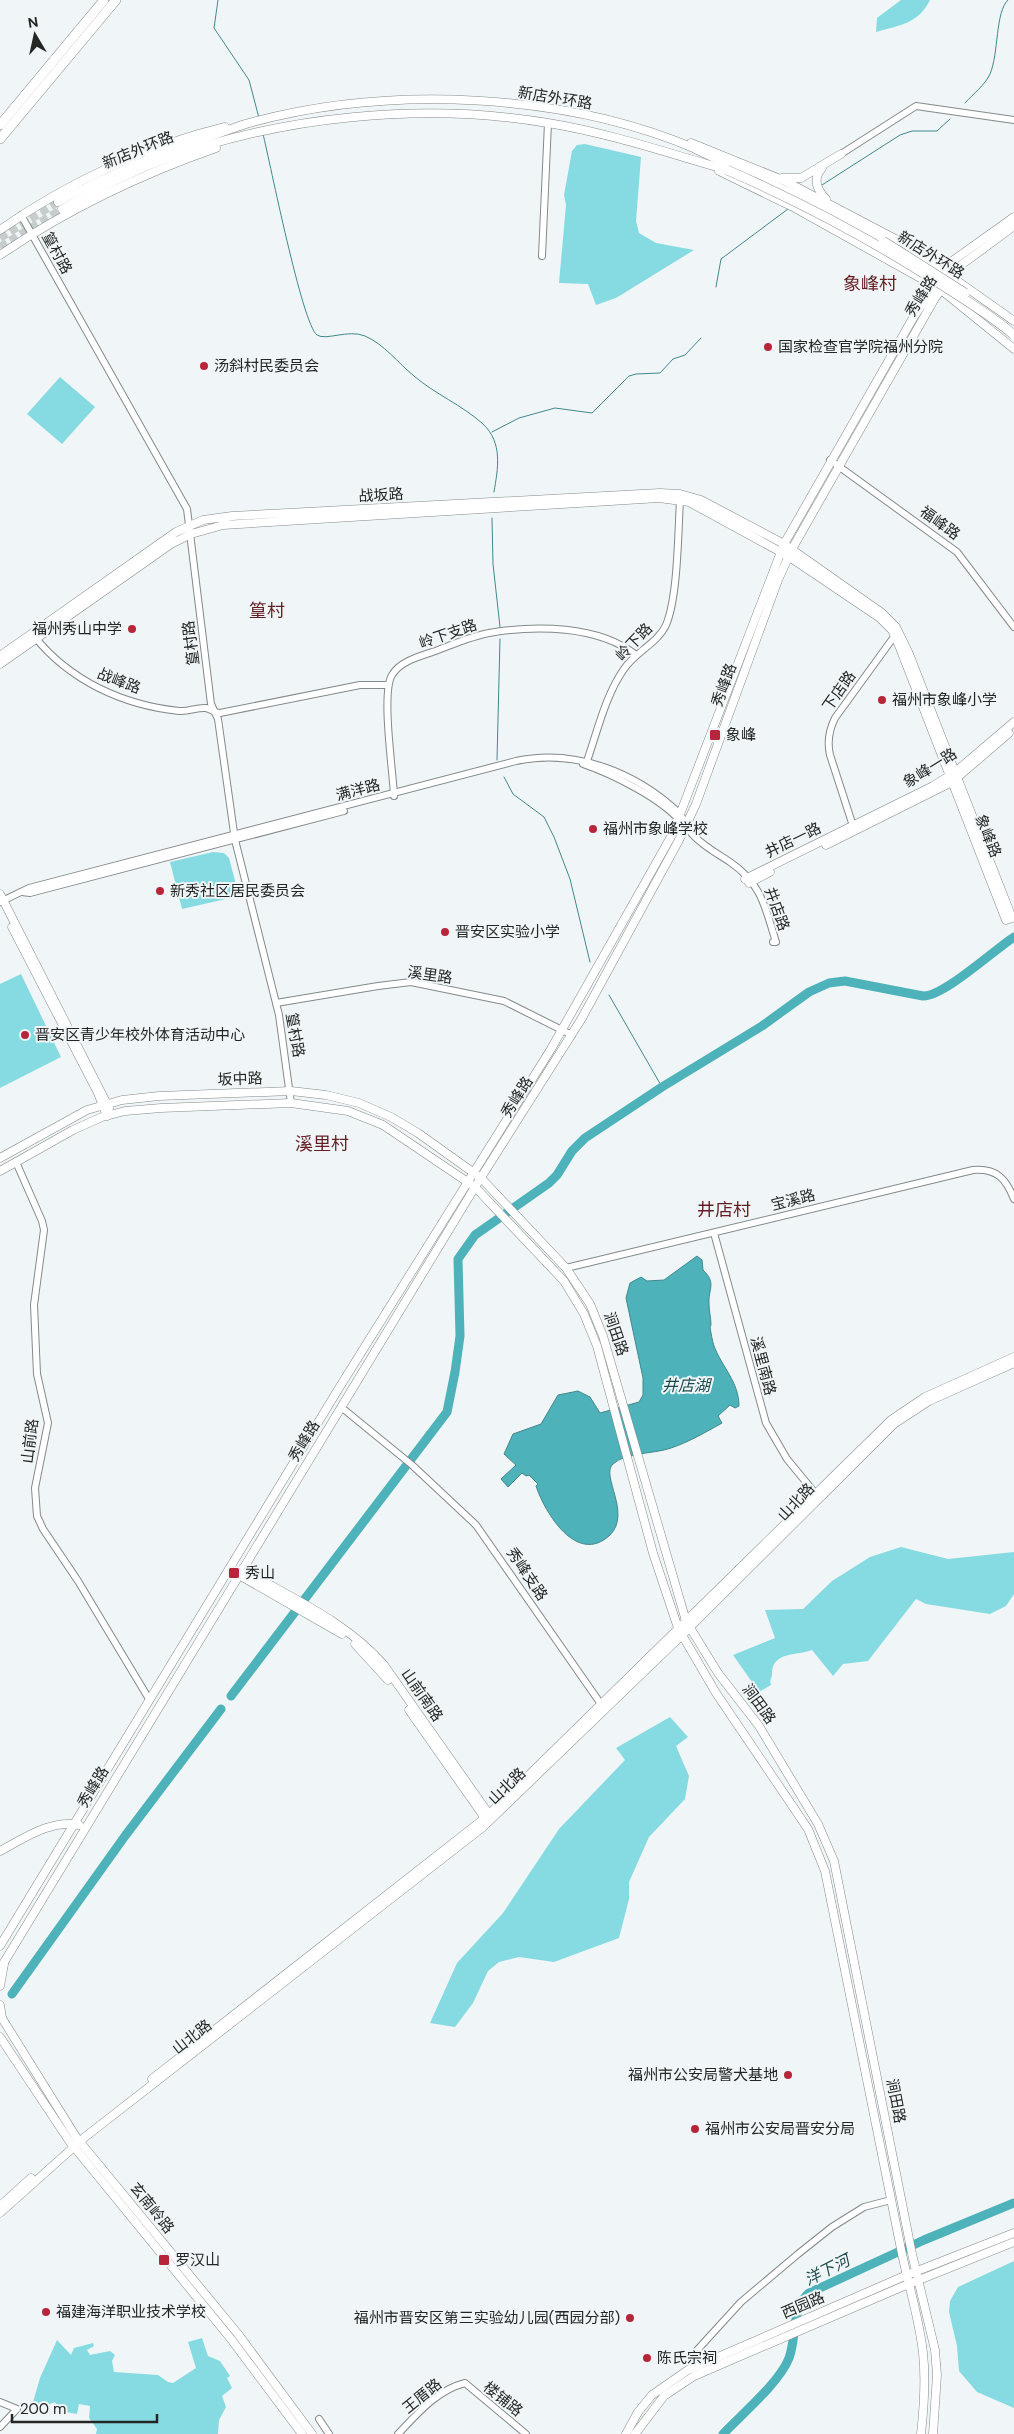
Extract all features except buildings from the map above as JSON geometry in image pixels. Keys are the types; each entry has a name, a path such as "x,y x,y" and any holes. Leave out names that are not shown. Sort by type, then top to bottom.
{"highway":[{"path":"0,139 109,11 116,0"},
{"path":"0,125 102,2"},
{"name":"新店外环路","path":"696,149 797,196 883,241 925,266 1014,328"},
{"name":"新店外环路","path":"727,170 800,204 880,246 990,316 1014,335"}],"main road":[{"name":"新店外环路","path":"696,149 672,139 580,115 528,106 471,102 408,101 368,103 252,122 151,157 99,181 60,206 160,161 215,143 268,131 340,119 412,114 480,115 548,122 634,142 727,170"},
{"path":"0,230 21,215 80,182 124,162 200,133 252,122"},
{"path":"0,255 69,212 132,180 254,135"},
{"path":"672,139 710,150 805,191 816,190 833,205 905,244 948,272 1014,321"},
{"path":"778,178 801,178 841,154"},
{"path":"816,190 816,175 841,154"},
{"path":"704,164 795,208 937,288 1014,349"},
{"path":"478,1175 562,1030 679,818 782,548 830,460 948,272 951,262 1014,217"},
{"name":"秀峰路","path":"948,272 1014,226"},
{"name":"秀峰路","path":"0,1946 75,1826 149,1699 340,1388 472,1184 572,1035 686,826 790,552 937,288"},
{"name":"战坂路","path":"0,664 34,636 158,544 189,525 210,518 670,493 702,500 782,548"},
{"name":"战坂路","path":"0,656 34,636 165,548 190,534 223,524 659,498 680,500 693,504 790,552"},
{"name":"象峰路","path":"790,552 876,614 897,633 1006,920 1012,918 953,777"},
{"name":"象峰一路","path":"953,777 1014,722"},
{"name":"象峰一路","path":"854,829 953,777 1014,729"},
{"name":"井店一路","path":"749,880 854,829"},
{"path":"1,901 109,1115"},
{"name":"坂中路","path":"0,1158 73,1117 105,1104 148,1097 291,1091 350,1100 383,1113 418,1133 478,1175"},
{"name":"坂中路","path":"0,1171 73,1130 109,1115 161,1108 291,1103 338,1109 369,1119 415,1145 472,1184"},
{"name":"涧田路","path":"478,1175 566,1268 590,1304 603,1336 688,1625 718,1672 759,1726 818,1824 831,1853 842,1895 912,2254 936,2355 932,2434"},
{"name":"秀峰路","path":"2,1966 341,1407 472,1184"},
{"name":"涧田路","path":"472,1184 559,1275 587,1320 597,1346 651,1544 680,1632 716,1693 808,1828 820,1855 829,1887 924,2359 925,2394 921,2434"},
{"name":"山北路","path":"688,1625 876,1432 904,1410 930,1395 1014,1355"},
{"name":"山北路","path":"0,2206 75,2142 489,1819 894,1424 936,1397 1014,1363"},
{"name":"山前南路","path":"241,1572 353,1636 378,1658 489,1819"},
{"path":"0,1853 48,1827 75,1826 84,1829"},
{"path":"0,1940 10,1930"},
{"path":"0,1986 2,1966"},
{"path":"0,2005 1,2016"},
{"name":"玄南岭路","path":"1,2016 75,2142 238,2334 312,2434"},
{"name":"玄南岭路","path":"1,2038 75,2142 231,2339 301,2434"},
{"name":"山北路","path":"0,2213 75,2142"},
{"name":"西园路","path":"918,2276 1014,2233"},
{"name":"西园路","path":"626,2434 638,2412 657,2390 693,2367 802,2320 909,2279 1014,2242"},
{"name":"西园路","path":"635,2434 658,2402 685,2381 802,2330 909,2279"}],"street":[{"path":"841,154 916,106 1014,120"},
{"path":"542,256 548,122"},
{"name":"篁村路","path":"21,215 187,509 214,712 218,719 235,837 276,1004 291,1091 291,1103"},
{"name":"福峰路","path":"830,460 957,552 1014,627"},
{"name":"岭下路","path":"587,764 615,685 623,670 659,634 668,618 672,601 680,500"},
{"name":"岭下支路","path":"388,685 394,672 410,660 489,633 539,629 574,632 619,643 636,655"},
{"name":"下店路","path":"854,829 830,755 829,732 835,718 897,633"},
{"name":"战峰路","path":"34,636 55,659 76,676 112,695 180,711 205,708 214,712 224,713 360,685 388,685"},
{"path":"388,685 394,795"},
{"name":"满洋路","path":"1,901 21,892 30,893 394,795 529,762 560,761 587,764 612,770 638,783 679,818"},
{"name":"井店路","path":"679,818 686,826 693,841 749,880 762,895 776,942 773,942 758,896 749,880"},
{"name":"溪里路","path":"276,1004 411,982 504,1001 572,1035"},
{"name":"山前路","path":"16,1162 44,1227 44,1240 34,1305 37,1374 48,1422 35,1488 37,1516 43,1529 78,1581 149,1699"},
{"name":"宝溪路","path":"566,1268 973,1170 987,1172 1004,1179 1014,1199"},
{"name":"溪里南路","path":"714,1232 766,1423 787,1458 815,1493"},
{"name":"秀峰支路","path":"341,1407 412,1465 468,1517 485,1536 603,1707"},
{"path":"693,2367 689,2360 736,2306 754,2290 839,2222 871,2204 891,2200"},
{"name":"王厝路","path":"398,2434 437,2397 450,2388 465,2383"},
{"name":"楼铺路","path":"465,2383 526,2434"},
{"path":"0,2402 18,2409 0,2427"},
{"path":"319,2419 329,2434"}],"shaded area":[{"path":"901,0 930,0 914,19 876,32 877,18"},
{"path":"585,144 641,157 636,221 639,233 656,243 694,250 616,298 596,305 588,284 559,283 566,205 564,195 572,151 577,145"},
{"path":"60,377 95,407 62,444 27,414"},
{"path":"213,852 224,853 229,858 239,896 182,909 170,862"},
{"name":"晋安区青少年校外体育活动中心","path":"21,974 61,1057 0,1088 0,984"},
{"path":"901,1547 948,1559 1014,1552 1014,1594 1006,1606 990,1614 926,1604 916,1599 868,1661 843,1664 833,1676 812,1650 786,1656 776,1661 770,1680 771,1685 759,1692 733,1655 775,1638 765,1610 803,1609 832,1581 870,1557"},
{"path":"670,1717 688,1737 676,1746 689,1776 685,1799 649,1837 629,1882 629,1899 619,1938 554,1962 519,1957 499,1962 488,1971 473,2003 455,2027 430,2023 457,1963 503,1913 559,1829 625,1760 616,1748"},
{"path":"1014,2261 1014,2408 977,2392 959,2371 957,2346 949,2312 950,2301 958,2287"},
{"path":"202,2338 208,2356 220,2361 230,2376 227,2378 232,2388 222,2396 226,2407 219,2420 218,2434 96,2434 97,2429 89,2418 90,2406 79,2404 77,2414 60,2411 55,2402 39,2408 33,2402 40,2378 57,2340 71,2355 74,2348 93,2343 94,2346 87,2350 90,2355 110,2351 115,2355 112,2361 114,2372 158,2375 173,2383 196,2368 188,2342"}],"water":[{"name":"井店湖","path":"697,1256 702,1260 703,1270 711,1283 709,1307 713,1344 736,1389 739,1406 735,1408 730,1405 718,1416 722,1423 684,1443 664,1450 625,1457 613,1464 610,1469 610,1477 617,1506 616,1526 610,1535 598,1543 586,1544 574,1540 555,1522 540,1497 536,1486 538,1484 529,1475 526,1476 522,1473 508,1487 501,1479 516,1465 504,1454 513,1434 541,1424 558,1395 578,1391 590,1397 600,1413 639,1402 643,1395 643,1378 626,1298 630,1283 641,1277 647,1281 664,1280"}],"waterway":[{"path":"218,0 214,28 249,80 259,118"},
{"path":"965,103 982,86 990,74 1001,14 1008,0"},
{"path":"822,185 900,135 912,131 937,131 950,119"},
{"path":"263,134 295,274 303,303 317,335 326,337 358,334 372,339 422,382 483,424 494,439 496,448 498,465 494,492"},
{"path":"716,287 721,259 788,209"},
{"path":"492,432 519,418 555,408 592,413 629,376 660,373 673,359 685,355 701,338"},
{"path":"492,518 493,564 500,627"},
{"path":"497,760 500,639"},
{"path":"504,777 513,794 544,817 554,837 570,879 590,962"},
{"path":"231,1696 447,1412 460,1336 458,1259 475,1235 549,1183 557,1175 572,1151 585,1138 662,1087 762,1026 809,992 829,983 845,981 923,996 932,994 969,972 1014,937"},
{"path":"609,995 662,1087"},
{"path":"12,1994 125,1836 221,1709"},
{"name":"洋下河","path":"723,2434 769,2388 784,2367 789,2358 799,2307 809,2293 924,2240 1014,2203"}],"tunnel":[{"path":"0,238 58,202"},
{"path":"0,247 62,209"}],"place":[{"name":"国家检查官学院福州分院","path":"768,347"},
{"name":"汤斜村民委员会","path":"204,366"},
{"name":"福州秀山中学","path":"132,629"},
{"name":"福州市象峰小学","path":"882,700"},
{"name":"象峰","path":"715,735"},
{"name":"福州市象峰学校","path":"593,829"},
{"name":"新秀社区居民委员会","path":"160,891"},
{"name":"晋安区实验小学","path":"445,932"},
{"name":"晋安区青少年校外体育活动中心","path":"25,1035"},
{"name":"秀山","path":"234,1573"},
{"name":"福州市公安局警犬基地","path":"788,2075"},
{"name":"福州市公安局晋安分局","path":"695,2129"},
{"name":"罗汉山","path":"164,2260"},
{"name":"福建海洋职业技术学校","path":"46,2312"},
{"name":"福州市晋安区第三实验幼儿园(西园分部)","path":"630,2318"},
{"name":"陈氏宗祠","path":"647,2358"}],"district":[{"name":"象峰村","path":"870,284"},
{"name":"篁村","path":"267,611"},
{"name":"溪里村","path":"322,1144"},
{"name":"井店村","path":"724,1210"}]}
